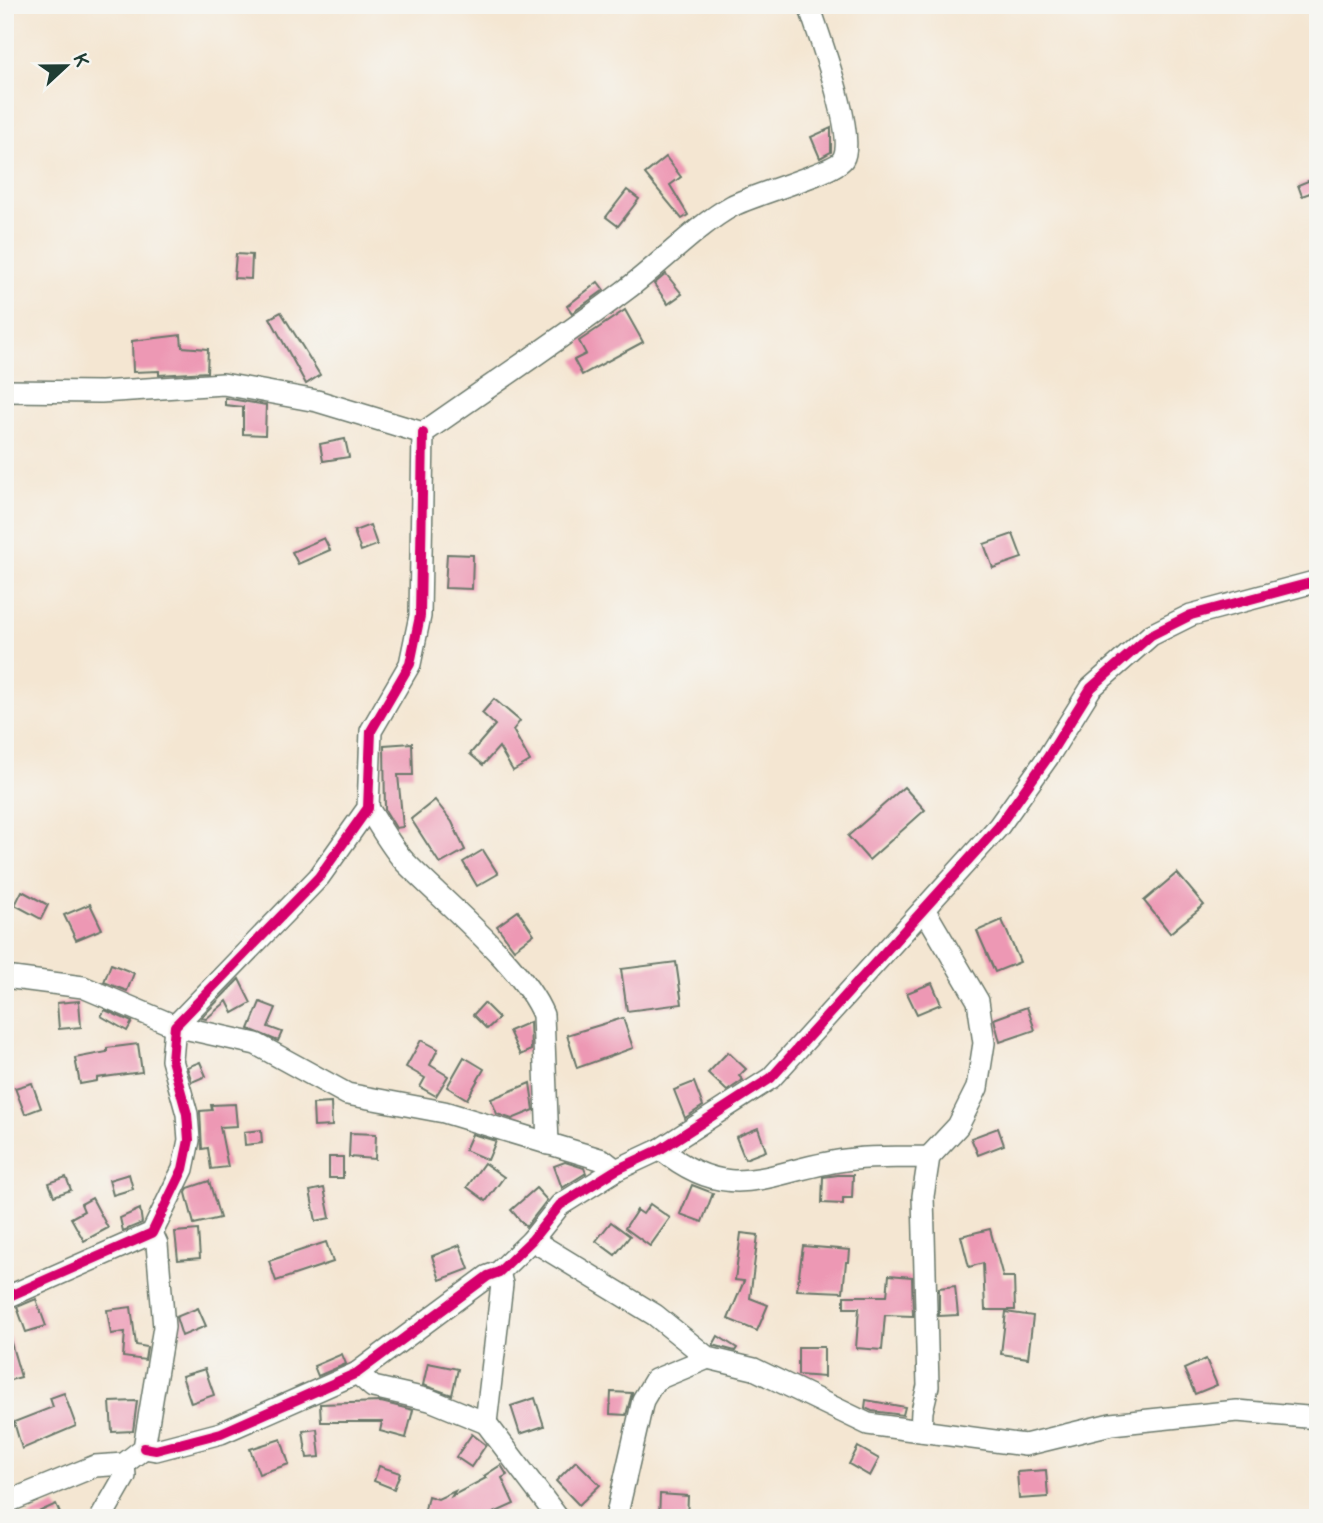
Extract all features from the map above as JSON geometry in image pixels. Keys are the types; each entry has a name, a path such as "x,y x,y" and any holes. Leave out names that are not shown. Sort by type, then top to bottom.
{"street":[{"path":"423,433 627,289 731,206 835,168 843,159 847,144 845,120 809,5"},
{"path":"5,391 101,392 223,384 317,401 423,433"},
{"path":"5,1298 152,1233 183,1169 189,1140 187,1114 172,1060 175,1026 318,877 368,808 371,731 410,664 420,616 423,433"},
{"path":"144,1448 156,1450 221,1433 357,1373 488,1276 499,1272 532,1240 560,1205 616,1170 661,1149 771,1078 999,826 1048,757 1091,688 1151,635 1191,615 1318,581"},
{"path":"368,808 402,859 497,954 538,1002 543,1015 548,1144"},
{"path":"921,1431 928,1386 923,1196 929,1157 958,1126 977,1088 984,1043 978,1001 924,909"},
{"path":"5,977 83,987 175,1026 256,1044 347,1094 444,1112 603,1160 616,1170"},
{"path":"661,1149 684,1168 727,1182 764,1180 852,1158 929,1157"},
{"path":"5,1503 95,1466 124,1464 144,1448 164,1328 157,1244 152,1233"},
{"path":"532,1240 654,1315 708,1358 754,1369 868,1424 1025,1445 1111,1424 1237,1411 1318,1418"},
{"path":"486,1423 502,1284 499,1272"},
{"path":"616,1518 643,1401 655,1380 708,1358"},
{"path":"357,1373 373,1387 430,1400 486,1423 558,1518"},
{"path":"101,1518 125,1476 124,1464"}],"building":[{"path":"831,128 831,152 820,158 811,137"},
{"path":"666,157 681,177 670,185 688,215 682,219 645,174"},
{"path":"1318,177 1318,190 1302,196 1298,185"},
{"path":"627,190 639,199 618,226 606,217"},
{"path":"236,254 252,255 251,279 234,278"},
{"path":"666,274 682,294 668,304 654,284"},
{"path":"598,282 604,290 572,313 567,306"},
{"path":"625,310 643,342 582,375 574,360 586,354 579,341"},
{"path":"281,312 320,375 306,384 270,318"},
{"path":"181,335 182,347 208,349 207,372 159,375 159,371 133,372 132,341"},
{"path":"225,398 266,405 265,435 243,434 243,407 225,405"},
{"path":"345,439 349,457 323,461 320,444"},
{"path":"370,525 377,545 361,551 354,531"},
{"path":"1013,534 1022,558 993,568 984,544"},
{"path":"324,538 330,550 298,564 292,552"},
{"path":"447,554 473,555 472,589 445,588"},
{"path":"494,699 520,721 513,730 530,761 513,771 499,747 483,765 470,754 495,725 482,713"},
{"path":"412,743 413,775 398,775 403,827 396,828 385,810 384,745"},
{"path":"904,787 925,810 869,860 848,836"},
{"path":"435,800 452,822 465,850 440,864 411,819"},
{"path":"483,850 498,874 477,886 463,862"},
{"path":"1177,873 1204,905 1170,933 1144,901"},
{"path":"22,891 48,905 41,919 15,905"},
{"path":"90,904 102,929 76,940 64,915"},
{"path":"518,911 534,934 514,949 497,926"},
{"path":"1002,920 1020,962 995,972 977,931"},
{"path":"676,962 682,1004 627,1011 621,969"},
{"path":"111,964 134,973 127,991 104,982"},
{"path":"239,979 251,1003 233,1013 227,1001 206,1019 201,1018"},
{"path":"932,983 941,1004 917,1014 907,993"},
{"path":"79,1001 81,1027 59,1029 57,1003"},
{"path":"260,1002 276,1008 268,1027 282,1032 278,1041 249,1029"},
{"path":"484,1003 499,1018 487,1029 473,1015"},
{"path":"1027,1007 1035,1030 1000,1042 994,1019"},
{"path":"105,1010 132,1022 127,1031 101,1016"},
{"path":"623,1018 633,1048 577,1068 567,1035"},
{"path":"530,1022 531,1050 520,1055 509,1031"},
{"path":"421,1040 438,1049 430,1065 448,1076 436,1096 420,1087 425,1078 406,1067"},
{"path":"138,1044 142,1072 97,1078 97,1081 80,1084 75,1058 107,1052 107,1048"},
{"path":"728,1052 746,1069 739,1076 743,1080 727,1091 708,1073"},
{"path":"464,1057 484,1069 467,1099 447,1087"},
{"path":"200,1062 206,1076 192,1082 187,1067"},
{"path":"694,1082 703,1106 685,1118 674,1090"},
{"path":"32,1083 41,1108 25,1114 15,1088"},
{"path":"530,1083 534,1110 512,1119 497,1114 491,1099"},
{"path":"331,1103 332,1126 314,1127 313,1104"},
{"path":"235,1104 237,1126 220,1127 228,1167 211,1169 208,1148 202,1149 200,1111 212,1110 211,1105"},
{"path":"758,1128 766,1151 745,1159 736,1137"},
{"path":"998,1128 1004,1145 978,1155 971,1138"},
{"path":"261,1130 262,1143 245,1145 244,1132"},
{"path":"350,1133 376,1134 375,1159 349,1157"},
{"path":"472,1134 496,1141 488,1160 465,1150"},
{"path":"329,1157 343,1157 343,1178 329,1178"},
{"path":"565,1162 584,1168 586,1173 562,1188 554,1166"},
{"path":"484,1163 504,1177 486,1201 467,1187"},
{"path":"129,1174 133,1189 113,1195 109,1180"},
{"path":"853,1175 852,1198 843,1198 843,1204 822,1203 823,1177"},
{"path":"66,1177 71,1190 54,1196 49,1183"},
{"path":"209,1181 220,1218 194,1224 186,1193 188,1188"},
{"path":"692,1185 713,1193 702,1222 680,1214"},
{"path":"324,1188 330,1218 316,1221 310,1191"},
{"path":"536,1188 547,1200 526,1227 511,1210"},
{"path":"92,1198 108,1228 84,1241 71,1218 84,1211 81,1204"},
{"path":"650,1204 670,1218 650,1246 625,1228 637,1210 643,1214"},
{"path":"140,1209 142,1223 123,1231 120,1218"},
{"path":"611,1222 630,1236 615,1255 596,1241"},
{"path":"990,1229 1003,1277 1014,1277 1015,1310 985,1310 983,1263 969,1267 961,1236"},
{"path":"198,1230 200,1258 178,1260 175,1232"},
{"path":"741,1233 758,1235 750,1298 768,1305 757,1331 728,1319 744,1281 735,1280"},
{"path":"326,1242 333,1262 276,1281 269,1261"},
{"path":"460,1245 469,1269 440,1280 432,1256"},
{"path":"803,1246 850,1250 843,1292 797,1290"},
{"path":"889,1275 912,1277 913,1316 885,1315 882,1350 856,1348 859,1308 844,1308 844,1296 887,1296"},
{"path":"955,1286 958,1315 939,1316 939,1288"},
{"path":"36,1299 46,1326 26,1332 17,1307"},
{"path":"131,1307 136,1345 147,1347 145,1360 123,1357 125,1332 111,1334 107,1310"},
{"path":"198,1308 206,1326 182,1336 176,1317"},
{"path":"1006,1312 1033,1316 1028,1358 1001,1354"},
{"path":"5,1336 9,1336 21,1377 7,1381"},
{"path":"718,1336 737,1348 735,1351 713,1345"},
{"path":"798,1347 824,1347 824,1377 798,1375"},
{"path":"342,1354 346,1364 318,1376 314,1366"},
{"path":"1206,1359 1217,1385 1195,1394 1184,1369"},
{"path":"428,1363 458,1369 452,1395 423,1385"},
{"path":"205,1369 214,1395 191,1403 182,1376"},
{"path":"611,1392 632,1393 626,1415 610,1414"},
{"path":"64,1393 76,1426 22,1449 14,1422 53,1407 50,1398"},
{"path":"535,1398 544,1426 520,1434 511,1406"},
{"path":"866,1400 905,1407 903,1415 872,1411 865,1408"},
{"path":"137,1401 133,1431 112,1432 110,1402"},
{"path":"381,1402 413,1410 406,1438 380,1431 382,1422 321,1422 320,1404"},
{"path":"317,1429 320,1457 307,1458 303,1431"},
{"path":"472,1434 486,1445 471,1467 456,1457"},
{"path":"281,1439 289,1464 259,1474 250,1449"},
{"path":"858,1447 879,1459 870,1476 849,1464"},
{"path":"576,1461 600,1485 579,1505 556,1481"},
{"path":"501,1465 507,1475 502,1478 514,1504 483,1518 417,1518 424,1514 428,1496 438,1499 455,1491 452,1496 486,1478 484,1476"},
{"path":"379,1466 400,1473 394,1489 374,1481"},
{"path":"1046,1470 1048,1497 1019,1499 1017,1472"},
{"path":"660,1494 688,1496 687,1518 659,1518"},
{"path":"56,1504 62,1518 25,1518"}],"cycle path":[{"path":"5,1298 152,1233 183,1169 189,1140 187,1114 172,1060 175,1026 319,877 368,808 371,731 410,664 420,616 423,433"},
{"path":"144,1448 156,1450 221,1433 357,1373 488,1276 499,1272 532,1240 560,1205 616,1170 661,1149 771,1078 999,826 1048,757 1091,688 1151,635 1191,615 1318,581"}]}
